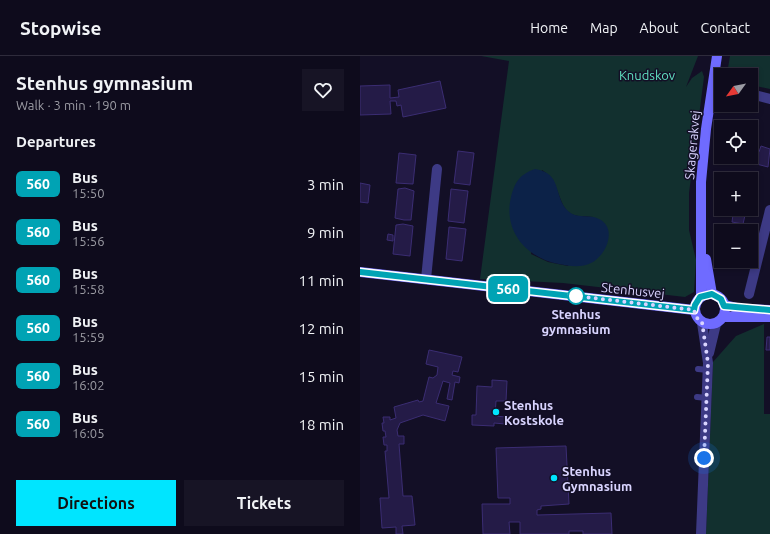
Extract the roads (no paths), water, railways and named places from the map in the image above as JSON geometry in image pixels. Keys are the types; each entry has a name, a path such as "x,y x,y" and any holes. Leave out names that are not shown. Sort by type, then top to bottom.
{"street":[{"name":"Skagerakvej","path":"717,56 717,68"},
{"path":"758,96 770,99"},
{"name":"Skagerakvej","path":"700,297 702,238 701,182 706,129 714,97"},
{"path":"426,279 437,169"},
{"path":"749,294 770,210"},
{"name":"Skagerakvej","path":"702,238 712,294"},
{"name":"Stenhusvej","path":"360,272 694,310"},
{"path":"704,366 719,321 724,306 721,299 712,294 700,297 694,310 696,317 709,325 719,321 770,317"},
{"path":"724,306 770,310"},
{"path":"701,534 702,397 704,366 702,322"}],"water":[{"path":"535,169 544,171 554,180 560,199 568,211 575,215 599,219 605,223 609,235 608,242 601,254 591,263 583,266 575,266 547,261 536,256 527,249 514,232 510,221 509,209 511,197 519,179 525,173"}],"place":[{"name":"Stenhus gymnasium","path":"576,296"},
{"name":"Stenhus Kostskole","path":"496,412"},
{"name":"Stenhus Gymnasium","path":"554,478"}],"park label":[{"name":"Knudskov","path":"647,75"}]}
